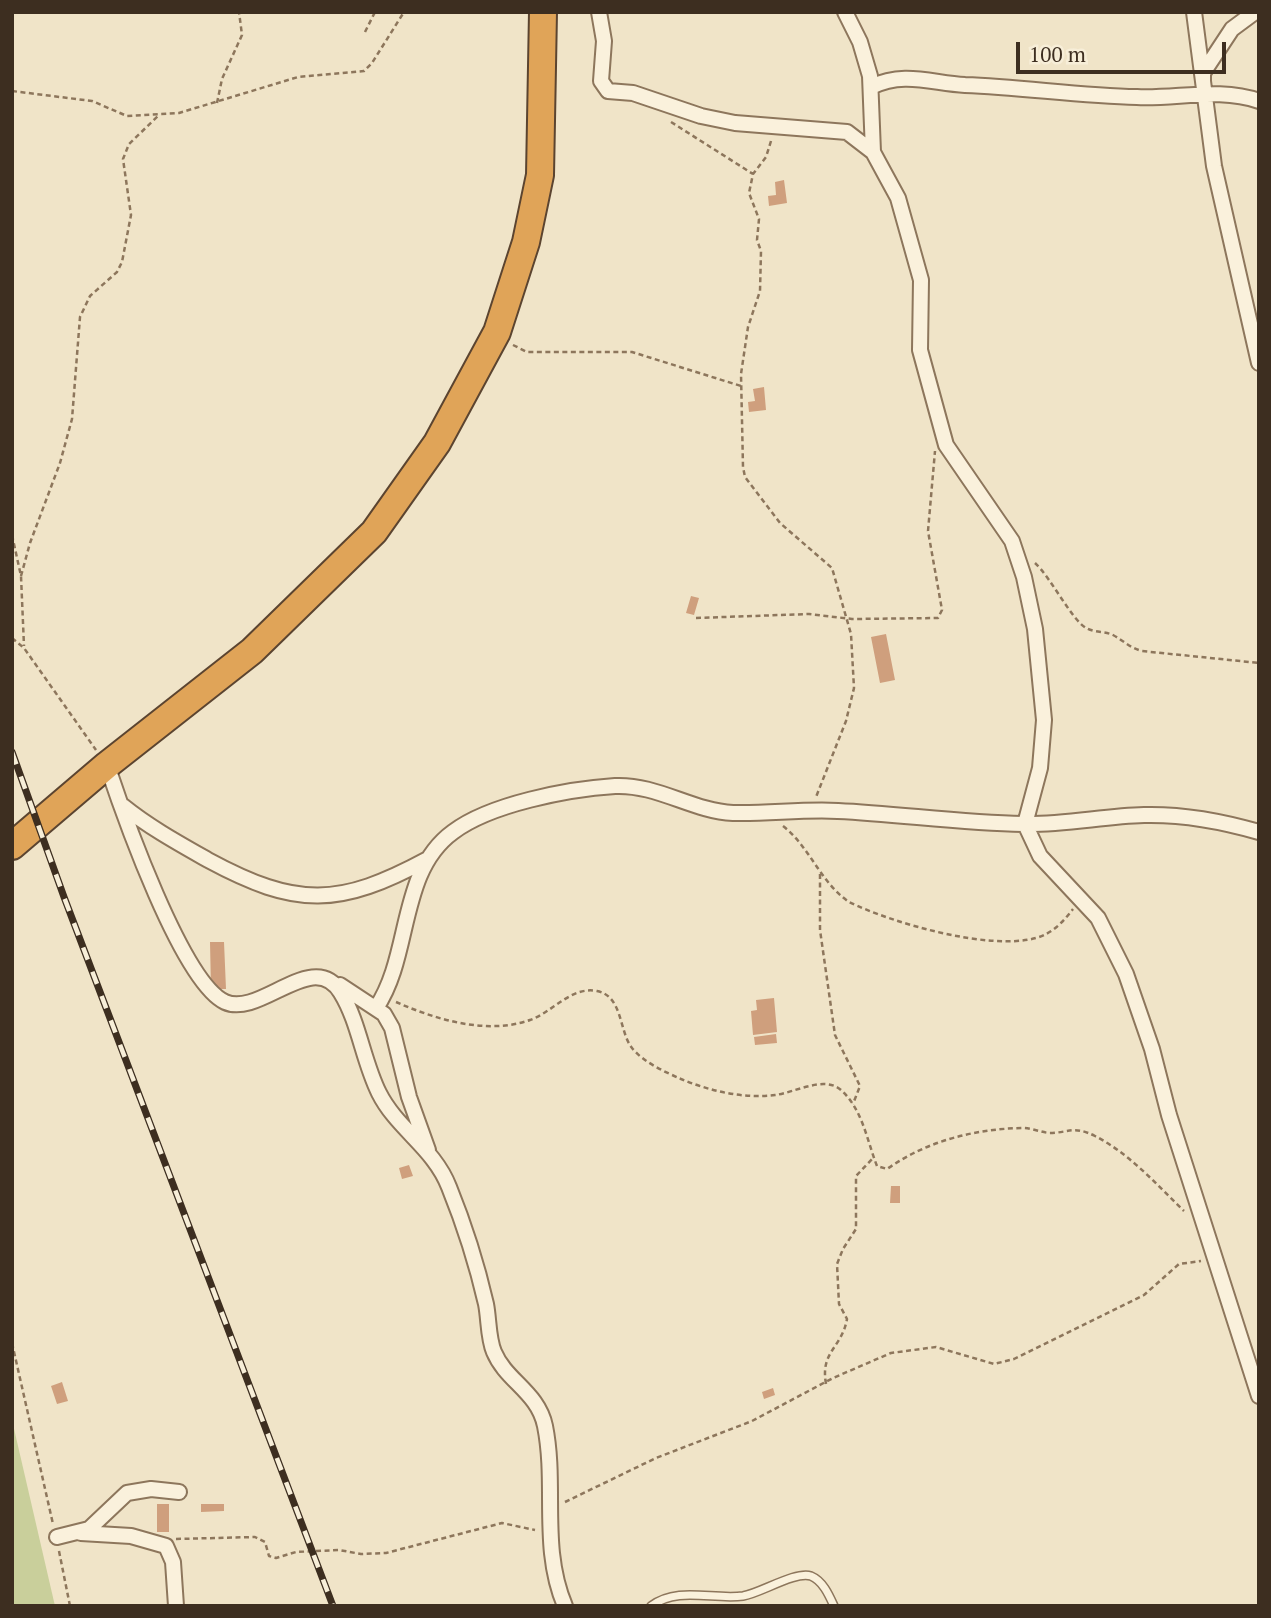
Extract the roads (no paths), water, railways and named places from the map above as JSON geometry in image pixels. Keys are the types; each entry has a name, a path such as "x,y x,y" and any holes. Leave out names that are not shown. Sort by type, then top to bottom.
{"highway":[{"path":"12,846 107,765 253,651 374,532 437,443 496,332 526,242 540,175 543,12"}],"street":[{"path":"599,12 604,41 601,81 608,91 633,93 701,116 735,123 839,130 873,152"},
{"path":"845,12 866,58 872,87 873,152 898,198 915,255 923,299 920,350 940,428 950,453 1012,541 1024,577 1035,629 1044,720 1040,768 1025,824 1041,856 1082,898 1112,940 1126,974 1152,1049 1205,1231 1218,1262 1259,1396"},
{"path":"1194,12 1217,183 1259,363"},
{"path":"1203,90 1203,74 1233,29 1255,12"},
{"path":"872,87 886,79 906,76 948,84 1064,94 1165,98 1203,90 1259,100"},
{"path":"107,765 119,802 186,958 207,991 226,1003 243,1004 301,980 322,977 379,1002 392,1028 409,1097 429,1152 448,1185 467,1240 490,1323 493,1350 540,1411 549,1459 548,1512 553,1568 565,1606"},
{"path":"379,1002 401,946 416,885 428,859 454,831 488,815 552,795 614,786 663,792 730,813 810,810 1025,824 1160,815 1219,820 1259,832"},
{"path":"119,802 149,827 245,880 303,897 367,889 428,859"},
{"path":"335,982 349,1007 359,1044 379,1094 394,1117 429,1152"},
{"path":"81,1533 127,1493 151,1489 178,1492"},
{"path":"57,1537 81,1533 131,1536 164,1545 173,1562 176,1606"}],"lane":[{"path":"651,1606 670,1596 740,1596 761,1592 799,1576 811,1576 825,1587 834,1606"}],"railway":[{"path":"12,752 64,897 333,1606"}]}
